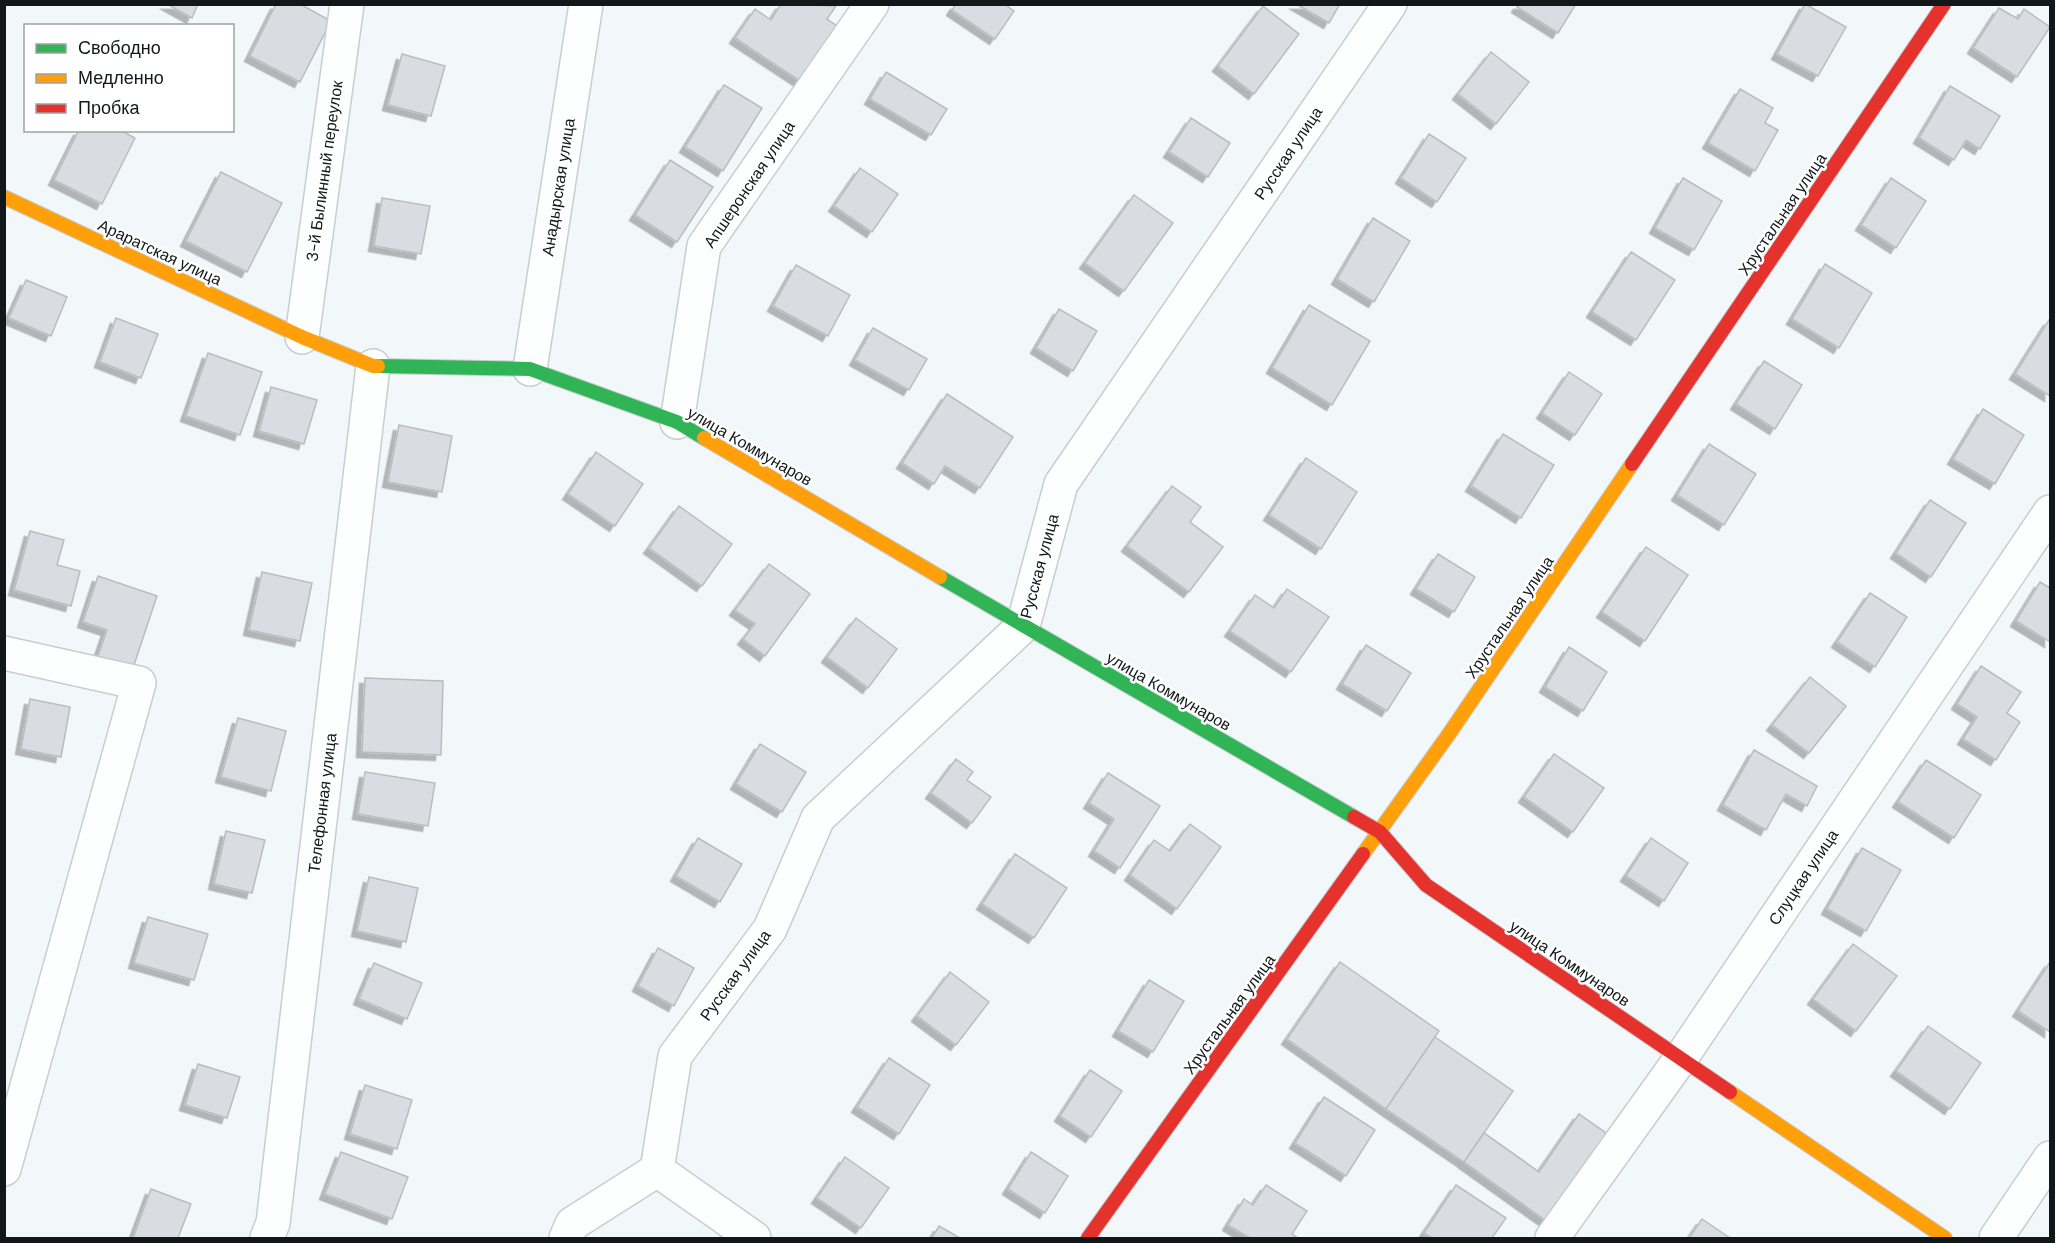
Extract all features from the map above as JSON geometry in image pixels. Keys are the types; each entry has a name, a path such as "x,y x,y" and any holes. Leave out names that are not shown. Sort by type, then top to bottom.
{"street":[{"name":"3-й Былинный переулок","path":"302,338 347,4"},
{"name":"Анадырская улица","path":"530,369 586,4"},
{"name":"Апшеронская улица","path":"677,422 704,246 872,4"},
{"name":"Русская улица","path":"657,1170 675,1056 770,929 818,818 1023,626 1061,484 1390,4"},
{"name":"Хрустальная улица","path":"1088,1239 1449,734 1944,4"},
{"name":"Араратская улица","path":"4,196 302,338"},
{"name":"улица Коммунаров","path":"302,338 373,366 530,369 677,422 1023,626 1380,832 1426,885 1945,1239"},
{"name":"Телефонная улица","path":"267,1239 273,1223 373,366"},
{"name":"Слуцкая улица","path":"1552,1239 1681,1058 2050,512"},
{"path":"4,653 139,683 4,1169"},
{"path":"1996,1239 2050,1158"},
{"path":"566,1239 572,1224 657,1170 754,1239"}],"building":[{"path":"167,4 198,4 192,18"},
{"path":"276,4 300,4 331,21 300,82 250,56"},
{"path":"781,4 836,6 827,19 843,30 806,85 735,38 755,9 771,20"},
{"path":"956,4 1004,4 1014,11 995,39 952,10"},
{"path":"1296,4 1340,4 1329,23"},
{"path":"1519,4 1576,4 1558,33 1517,7"},
{"path":"1805,4 1846,27 1818,76 1777,54"},
{"path":"1263,6 1299,34 1254,94 1218,66"},
{"path":"1999,8 2018,19 2024,9 2050,27 2017,77 1973,48"},
{"path":"1491,52 1529,82 1496,124 1458,94"},
{"path":"402,54 445,66 431,116 388,105"},
{"path":"886,72 947,109 931,135 870,99"},
{"path":"724,85 762,108 723,171 685,147"},
{"path":"1950,86 2000,116 1980,149 1966,140 1954,160 1919,138"},
{"path":"1740,89 1773,108 1765,123 1778,130 1755,171 1708,143"},
{"path":"1191,118 1230,143 1208,177 1169,152"},
{"path":"78,132 124,132 135,138 102,204 54,180"},
{"path":"1429,134 1466,158 1437,202 1401,178"},
{"path":"670,160 713,187 677,242 635,215"},
{"path":"860,168 898,194 872,232 834,206"},
{"path":"221,172 282,203 247,272 186,241"},
{"path":"1683,178 1722,201 1694,250 1655,228"},
{"path":"1891,178 1926,201 1896,248 1861,225"},
{"path":"1134,195 1173,223 1124,291 1085,263"},
{"path":"382,198 430,206 421,254 374,246"},
{"path":"1373,218 1410,241 1374,302 1337,279"},
{"path":"1631,252 1675,280 1636,340 1592,312"},
{"path":"1825,264 1872,293 1839,348 1792,319"},
{"path":"796,265 850,295 828,336 773,306"},
{"path":"26,280 67,297 51,336 9,318"},
{"path":"1309,305 1370,341 1332,405 1272,368"},
{"path":"1059,309 1097,331 1073,371 1036,348"},
{"path":"116,318 158,334 141,378 100,362"},
{"path":"2050,320 2050,396 2015,374"},
{"path":"873,328 927,359 909,390 855,360"},
{"path":"208,353 262,372 240,435 186,416"},
{"path":"1764,361 1802,385 1775,429 1736,404"},
{"path":"1569,372 1602,394 1575,435 1542,413"},
{"path":"271,387 317,400 304,444 259,431"},
{"path":"947,394 1013,437 980,488 945,466 934,484 902,463"},
{"path":"1983,409 2024,435 1995,484 1953,459"},
{"path":"399,425 452,436 442,492 388,482"},
{"path":"1503,434 1554,465 1521,518 1471,486"},
{"path":"1709,444 1756,474 1724,525 1677,495"},
{"path":"596,452 643,484 615,526 568,494"},
{"path":"1306,458 1357,492 1321,549 1269,515"},
{"path":"1172,486 1201,507 1190,522 1223,547 1189,592 1127,546"},
{"path":"1930,500 1966,523 1931,577 1896,553"},
{"path":"679,506 732,544 702,586 649,548"},
{"path":"30,531 64,540 57,565 80,571 71,606 14,590"},
{"path":"1646,547 1688,575 1645,641 1602,612"},
{"path":"1438,554 1475,577 1454,612 1416,589"},
{"path":"769,564 810,594 765,656 743,639 755,624 735,610"},
{"path":"262,572 312,583 300,641 249,630"},
{"path":"98,576 157,596 133,668 98,656 107,630 83,622"},
{"path":"2040,582 2050,588 2050,642 2016,621"},
{"path":"1287,589 1329,617 1291,672 1230,631 1255,595 1274,608"},
{"path":"1870,593 1907,617 1875,667 1837,642"},
{"path":"856,618 897,649 868,688 827,657"},
{"path":"1366,645 1411,673 1387,711 1342,684"},
{"path":"1569,647 1607,672 1583,711 1545,687"},
{"path":"1981,666 2021,692 2007,713 2020,722 1996,760 1963,739 1977,717 1957,704"},
{"path":"1810,677 1846,706 1809,753 1772,725"},
{"path":"365,678 443,681 441,755 362,752"},
{"path":"30,699 70,707 61,757 21,749"},
{"path":"238,718 286,731 271,791 221,777"},
{"path":"760,744 806,772 782,812 736,784"},
{"path":"1754,750 1817,786 1807,806 1786,794 1766,830 1723,805"},
{"path":"1554,754 1604,788 1573,832 1524,797"},
{"path":"956,759 973,772 967,780 991,797 972,823 931,793"},
{"path":"1926,760 1981,795 1954,838 1898,802"},
{"path":"365,772 435,783 428,826 358,814"},
{"path":"1108,773 1160,806 1120,868 1094,851 1114,819 1089,803"},
{"path":"1190,824 1221,847 1177,909 1130,875 1154,840 1170,851"},
{"path":"226,831 265,840 252,893 214,884"},
{"path":"698,838 742,864 720,902 676,876"},
{"path":"1651,838 1688,863 1664,901 1626,876"},
{"path":"1862,848 1901,870 1866,931 1827,909"},
{"path":"1015,854 1067,888 1034,938 982,904"},
{"path":"369,877 418,888 406,942 357,931"},
{"path":"148,917 208,934 194,980 134,963"},
{"path":"1853,944 1897,976 1856,1031 1813,999"},
{"path":"658,948 694,968 674,1006 638,986"},
{"path":"1340,962 1439,1031 1386,1109 1287,1039"},
{"path":"2050,962 2050,1032 2018,1011"},
{"path":"374,963 422,983 407,1019 359,999"},
{"path":"950,972 989,1002 956,1045 917,1016"},
{"path":"1149,980 1184,1001 1153,1052 1118,1031"},
{"path":"1928,1026 1981,1063 1950,1109 1896,1071"},
{"path":"1435,1037 1513,1091 1464,1162 1386,1109"},
{"path":"889,1058 930,1085 899,1134 857,1107"},
{"path":"198,1064 240,1077 227,1118 185,1105"},
{"path":"1090,1070 1122,1091 1091,1137 1060,1116"},
{"path":"365,1085 412,1100 397,1149 350,1134"},
{"path":"1324,1097 1375,1130 1346,1176 1295,1143"},
{"path":"1579,1114 1610,1136 1549,1223 1465,1163 1484,1133 1539,1172"},
{"path":"1579,1114 1610,1136 1549,1223 1464,1162 1484,1133 1539,1172"},
{"path":"341,1152 408,1177 392,1219 325,1194"},
{"path":"1031,1152 1068,1176 1045,1213 1008,1189"},
{"path":"845,1157 889,1188 861,1228 817,1198"},
{"path":"1266,1185 1307,1211 1292,1234 1298,1238 1250,1238 1228,1225 1244,1199 1253,1205"},
{"path":"1456,1185 1506,1218 1492,1238 1432,1238 1424,1233"},
{"path":"151,1189 191,1204 178,1238 133,1238"},
{"path":"1702,1219 1730,1238 1689,1238"},
{"path":"939,1226 960,1238 932,1238"}],"traffic: fast":[{"path":"378,366 530,369 677,422 704,438"},
{"path":"940,577 1354,817"}],"traffic: slow":[{"path":"4,197 302,337 378,366"},
{"path":"704,438 940,577"},
{"path":"1363,854 1449,734 1632,464"},
{"path":"1730,1092 1945,1238"}],"traffic: jam":[{"path":"1632,464 1944,4"},
{"path":"1354,817 1380,832 1426,885 1730,1092"},
{"path":"1088,1238 1363,854"}]}
